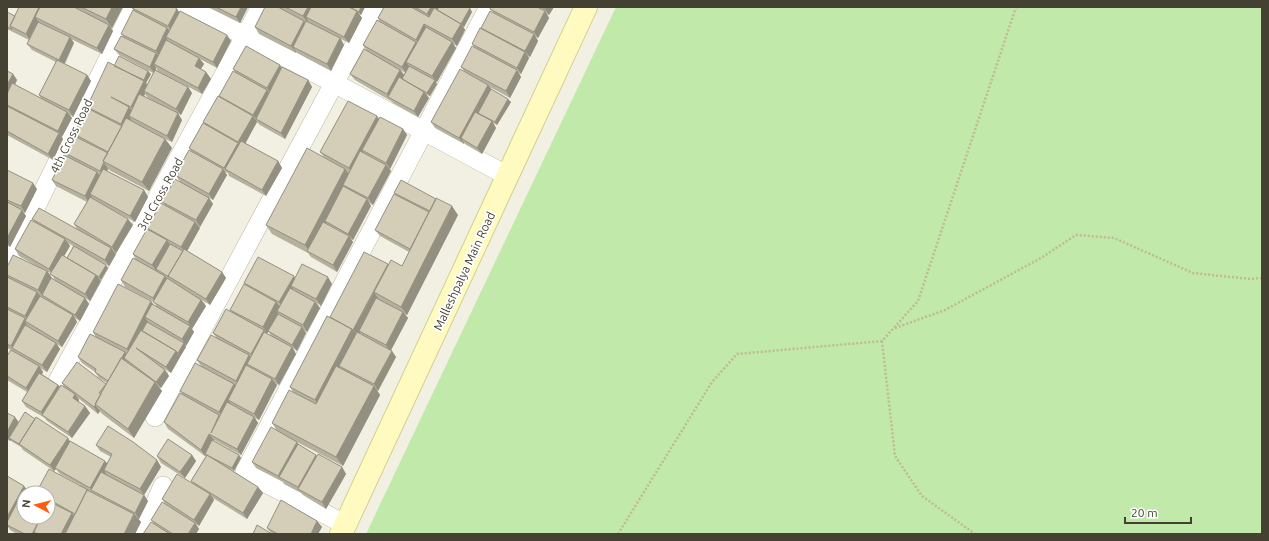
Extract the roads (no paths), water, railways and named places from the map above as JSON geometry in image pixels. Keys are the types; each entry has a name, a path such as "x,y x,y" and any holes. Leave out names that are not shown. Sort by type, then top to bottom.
{"main road":[{"name":"Malleshpalya Main Road","path":"343,530 586,7"}],"street":[{"name":"4th Cross Road","path":"7,265 134,7"},
{"path":"186,7 246,36 508,176"},
{"name":"3rd Cross Road","path":"58,381 261,7"},
{"path":"155,417 375,7"},
{"path":"343,530 245,472 489,7"},
{"path":"142,534 163,486"}]}
